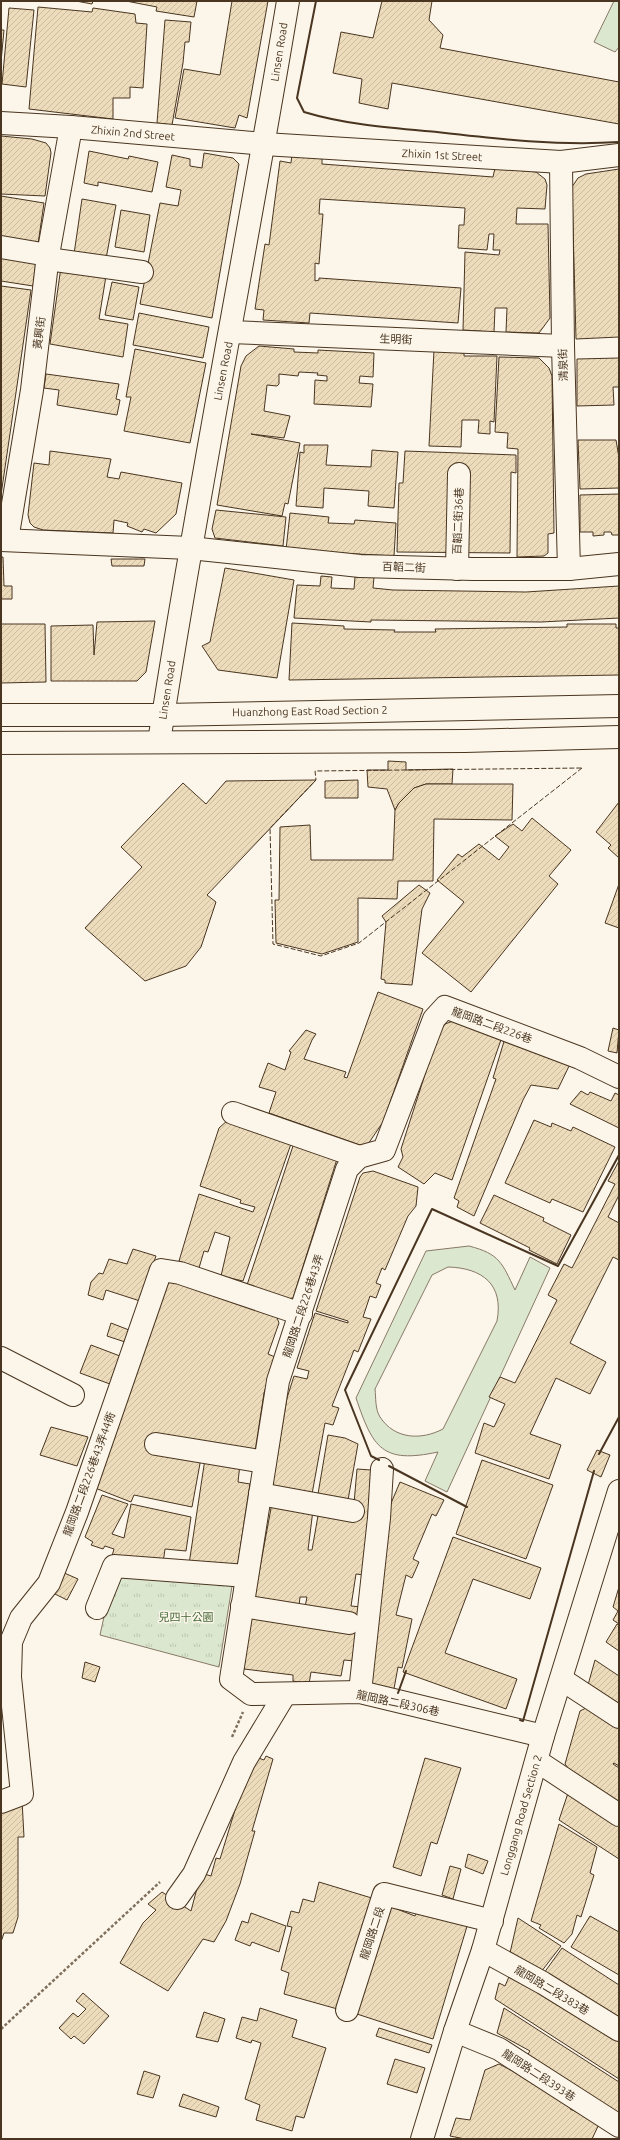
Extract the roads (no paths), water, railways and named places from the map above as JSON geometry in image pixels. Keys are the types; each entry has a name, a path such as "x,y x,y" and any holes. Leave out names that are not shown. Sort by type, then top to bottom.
{"main road":[{"name":"Linsen Road","path":"159,742 190,548 264,144 288,1"},
{"name":"Zhixin 2nd Street","path":"1,123 72,127 264,144"},
{"name":"黃興街","path":"72,127 48,257 32,390 4,540 190,548"},
{"name":"Zhixin 1st Street","path":"264,144 561,162 619,155"},
{"name":"清泉街","path":"561,162 563,346 569,569"},
{"path":"1,248 142,272"},
{"name":"生明街","path":"230,332 563,346"},
{"name":"百韜二街36巷","path":"457,569 460,474"},
{"name":"百韜二街","path":"190,548 360,566 457,569 569,569 619,564"},
{"name":"Huanzhong East Road Section 2","path":"1,715 163,715 619,706"},
{"path":"1,743 465,741 619,737"},
{"name":"龍岡路二段226巷","path":"359,1157 384,1150 434,1019 445,1007 580,1058 619,1077"},
{"path":"233,1113 359,1157"},
{"name":"龍岡路二段226巷43弄","path":"251,1694 231,1679 278,1381 301,1314 347,1168 359,1157"},
{"name":"龍岡路二段226巷43弄44衖","path":"1,1802 22,1794 10,1677 11,1642 21,1618 49,1583 77,1512 161,1270 180,1274 301,1314"},
{"path":"1,1358 73,1395"},
{"path":"156,1444 265,1462"},
{"path":"360,1692 379,1518 382,1469"},
{"name":"Longgang Road Section 2","path":"422,2139 455,2031 492,1921 543,1736 619,1491"},
{"path":"260,1494 353,1511"},
{"path":"97,1608 114,1566 247,1576"},
{"path":"242,1606 349,1623"},
{"path":"561,1679 619,1717"},
{"name":"龍岡路二段306巷","path":"251,1694 360,1692 543,1736"},
{"path":"177,1898 194,1874 244,1762 285,1694"},
{"path":"537,1761 619,1815"},
{"name":"龍岡路二段","path":"347,2010 384,1894 492,1921"},
{"name":"龍岡路二段383巷","path":"483,1950 543,1983 619,2030"},
{"name":"龍岡路二段393巷","path":"455,2031 499,2049 619,2127"},
{"path":"606,2139 619,2127"}],"park label":[{"name":"兒四十公園","path":"186,1617"}]}
